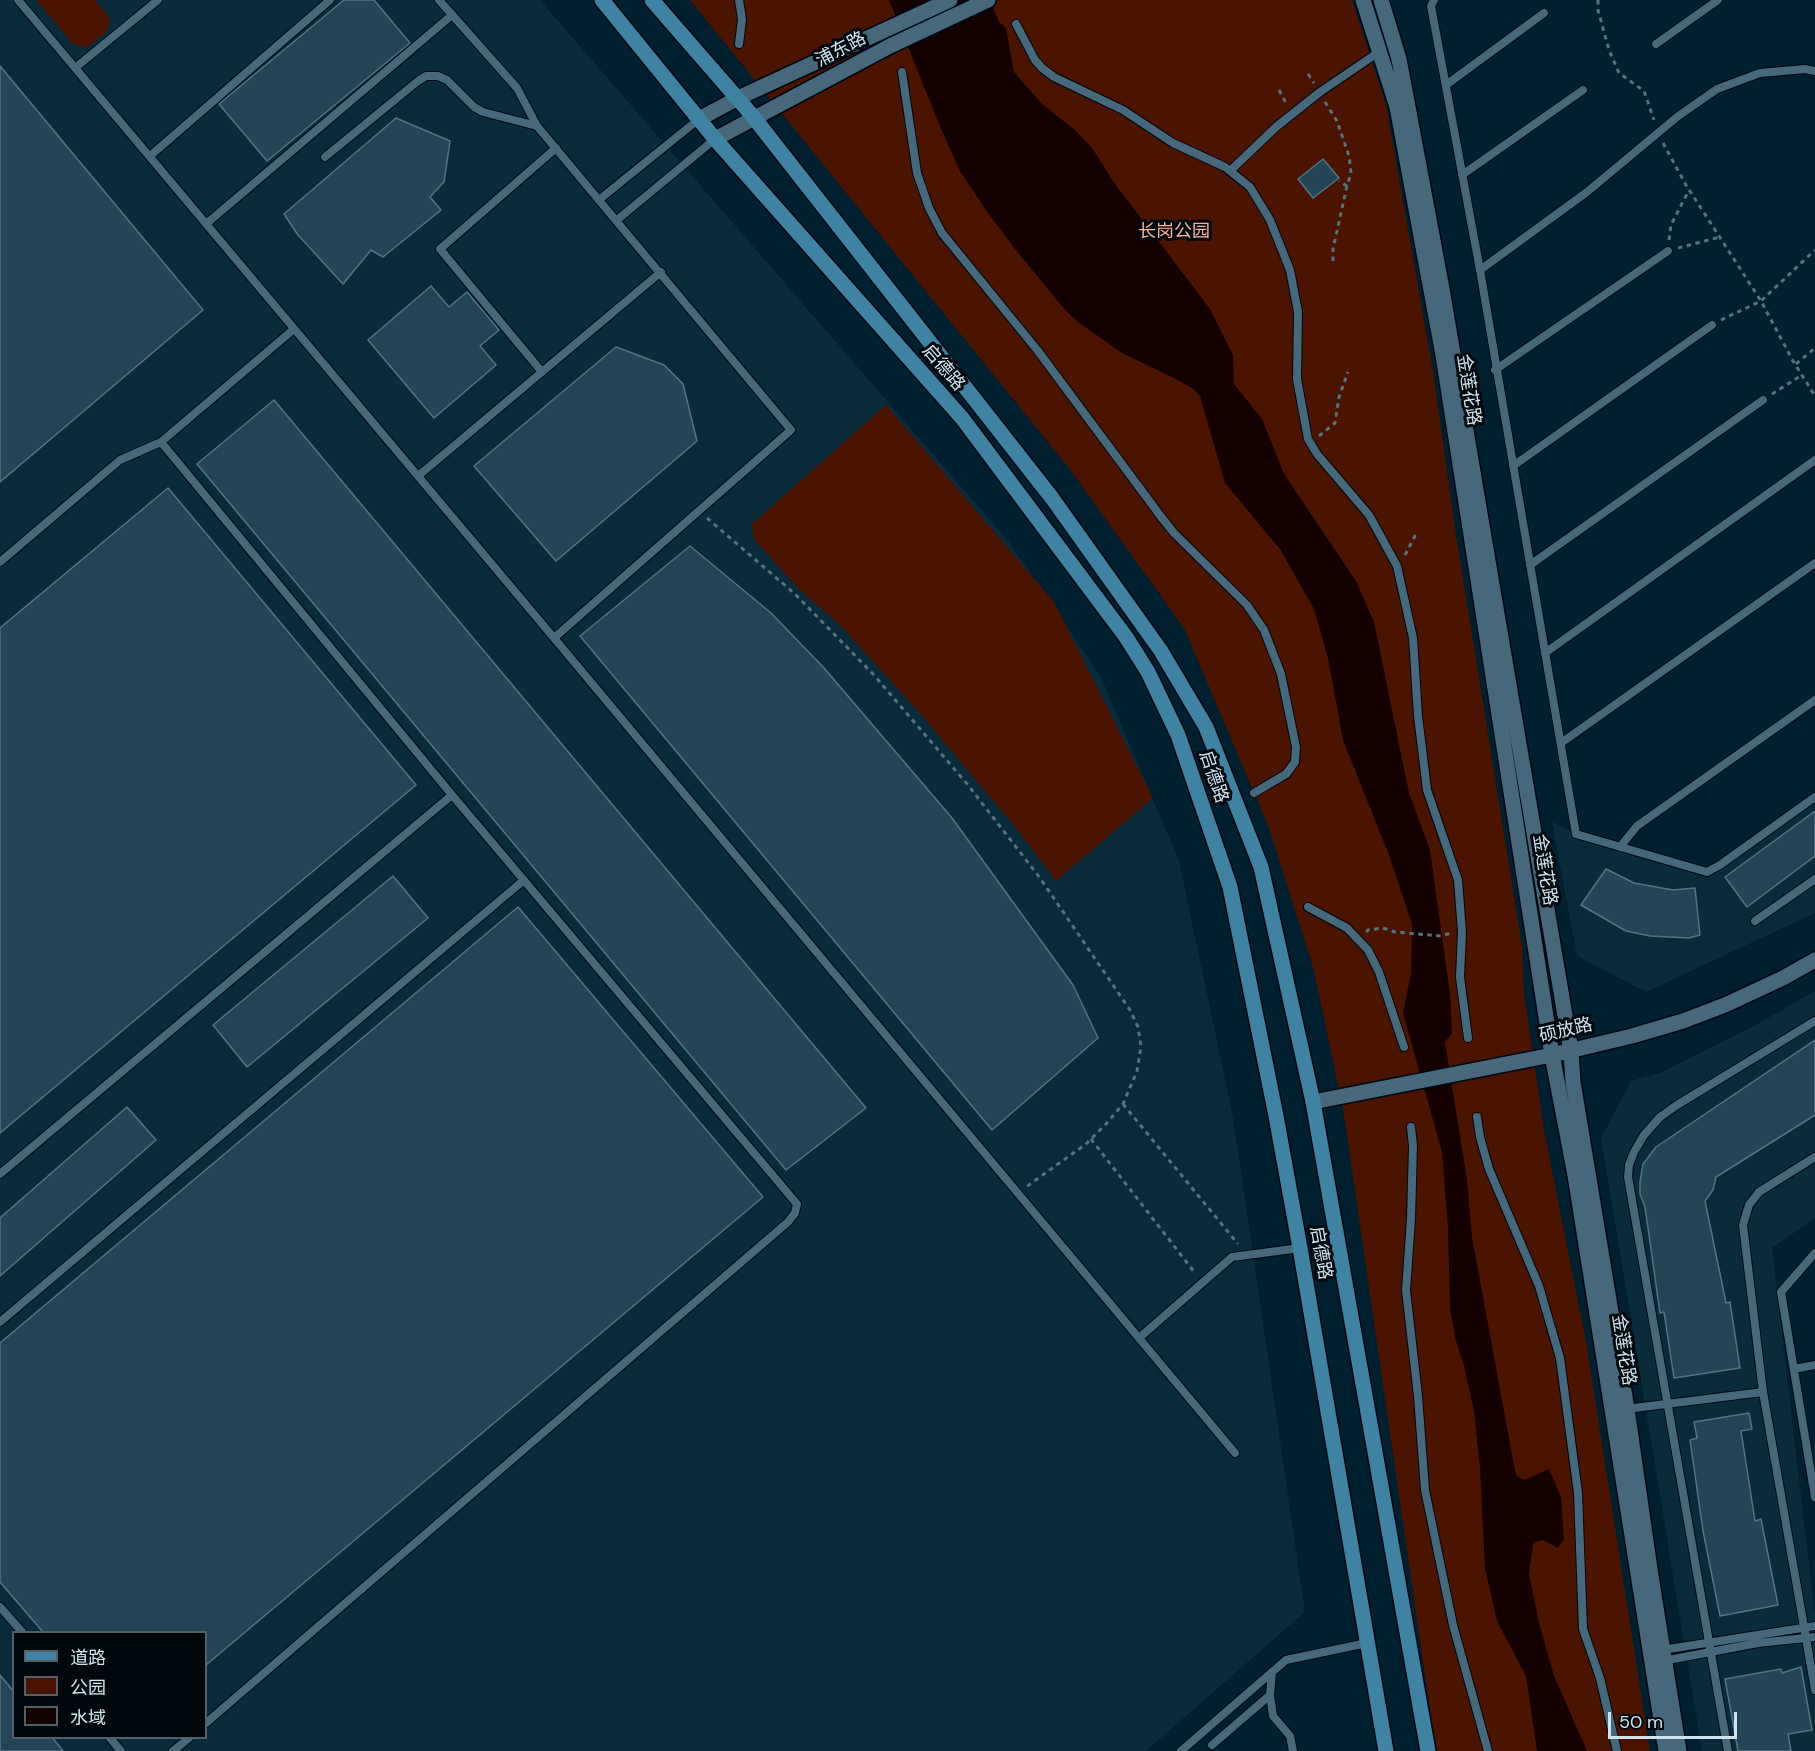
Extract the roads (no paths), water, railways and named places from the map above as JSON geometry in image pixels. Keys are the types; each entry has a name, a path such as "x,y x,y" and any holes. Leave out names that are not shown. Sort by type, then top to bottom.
{"main road":[{"name":"启德路","path":"602,0 715,139 962,418 1126,637 1148,672 1179,735 1230,887 1300,1248 1386,1751"},
{"name":"启德路","path":"652,0 738,98 1052,498 1161,651 1206,727 1261,867 1313,1102 1428,1751"}],"street":[{"name":"浦东路","path":"699,118 950,0"},
{"name":"浦东路","path":"715,139 890,46 988,0"},
{"name":"金莲花路","path":"1363,0 1397,107 1443,355 1552,1055 1620,1410"},
{"name":"金莲花路","path":"1381,0 1398,59 1442,289 1571,1051 1620,1410 1658,1656 1679,1751"},
{"name":"硕放路","path":"1313,1102 1571,1051 1683,1021 1725,1005 1815,960"},
{"name":"金莲花路","path":"1658,1656 1666,1751"}],"lane":[{"path":"18,0 1235,1453"},
{"path":"75,68 158,0"},
{"path":"150,156 330,0"},
{"path":"439,0 516,88 537,126 791,430 554,638"},
{"path":"739,0 742,19 739,44"},
{"path":"1434,0 1431,6 1480,270 1495,370 1576,834 1707,873 1815,798"},
{"path":"1656,44 1718,0"},
{"path":"1446,85 1544,13"},
{"path":"206,224 452,15"},
{"path":"1017,24 1035,60 1054,77 1123,110 1173,143 1230,171 1250,187 1270,220 1290,270 1298,312 1297,379 1309,442 1369,516 1397,566 1413,638 1418,716 1426,783 1458,880 1462,932 1460,977 1468,1038"},
{"path":"1230,171 1276,127 1320,92 1379,52"},
{"path":"1480,270 1587,192 1677,117 1717,90 1760,73 1805,69 1815,71"},
{"path":"902,72 917,172 929,208 942,233 1038,351 1168,526 1247,605 1264,630 1281,674 1296,747 1295,762 1286,774 1254,793"},
{"path":"325,157 426,76 438,76 447,80 474,107 483,112 537,126"},
{"path":"1462,175 1583,90"},
{"path":"600,200 699,118"},
{"path":"617,220 715,139"},
{"path":"542,372 441,249 556,148"},
{"path":"1495,370 1668,251"},
{"path":"418,476 661,272"},
{"path":"1513,466 1712,325"},
{"path":"0,562 120,460 161,442 294,329"},
{"path":"1530,564 1763,400"},
{"path":"161,442 452,795 793,1197 797,1208 788,1222 207,1722"},
{"path":"1545,653 1815,460"},
{"path":"1561,743 1815,563"},
{"path":"1620,847 1637,826 1815,700"},
{"path":"0,1174 452,795"},
{"path":"1755,921 1815,879"},
{"path":"0,1322 524,880"},
{"path":"1308,907 1347,928 1375,962 1404,1047"},
{"path":"1728,1751 1628,1177 1629,1166 1634,1152 1660,1117 1815,1021"},
{"path":"1478,1117 1480,1137 1489,1169 1539,1286 1560,1358 1578,1493 1583,1629 1600,1678 1617,1751"},
{"path":"1411,1127 1413,1146 1411,1219 1406,1290 1418,1396 1425,1490 1453,1625 1488,1751"},
{"path":"1815,1157 1759,1192 1749,1205 1744,1218 1763,1392 1815,1690"},
{"path":"1139,1338 1232,1257 1300,1248"},
{"path":"1815,1253 1781,1292 1815,1497"},
{"path":"1794,1369 1815,1365"},
{"path":"1620,1410 1763,1392"},
{"path":"0,1607 21,1631"},
{"path":"1710,1648 1815,1626"},
{"path":"1658,1656 1815,1637"},
{"path":"1181,1751 1286,1660 1367,1643"},
{"path":"1272,1672 1270,1695 1273,1716 1290,1736 1293,1751"},
{"path":"1212,1745 1270,1695"},
{"path":"112,1739 121,1751"},
{"path":"173,1751 187,1739"}],"water":[{"path":"889,0 990,0 999,22 1006,28 1014,72 1041,103 1076,131 1092,148 1115,184 1210,309 1233,355 1234,384 1262,419 1284,474 1356,581 1374,622 1409,793 1430,850 1450,994 1452,1033 1445,1042 1467,1180 1472,1237 1515,1471 1517,1476 1525,1480 1549,1469 1561,1497 1564,1539 1558,1548 1543,1540 1535,1542 1529,1574 1539,1623 1554,1676 1587,1751 1537,1751 1526,1676 1497,1621 1485,1568 1480,1468 1474,1411 1450,1309 1448,1227 1442,1152 1403,1013 1411,973 1412,924 1389,855 1343,740 1328,658 1314,609 1280,549 1225,483 1200,396 1194,389 1122,353 1078,322 1065,310 988,213 960,171"}],"park label":[{"name":"长岗公园","path":"1174,232"}]}
